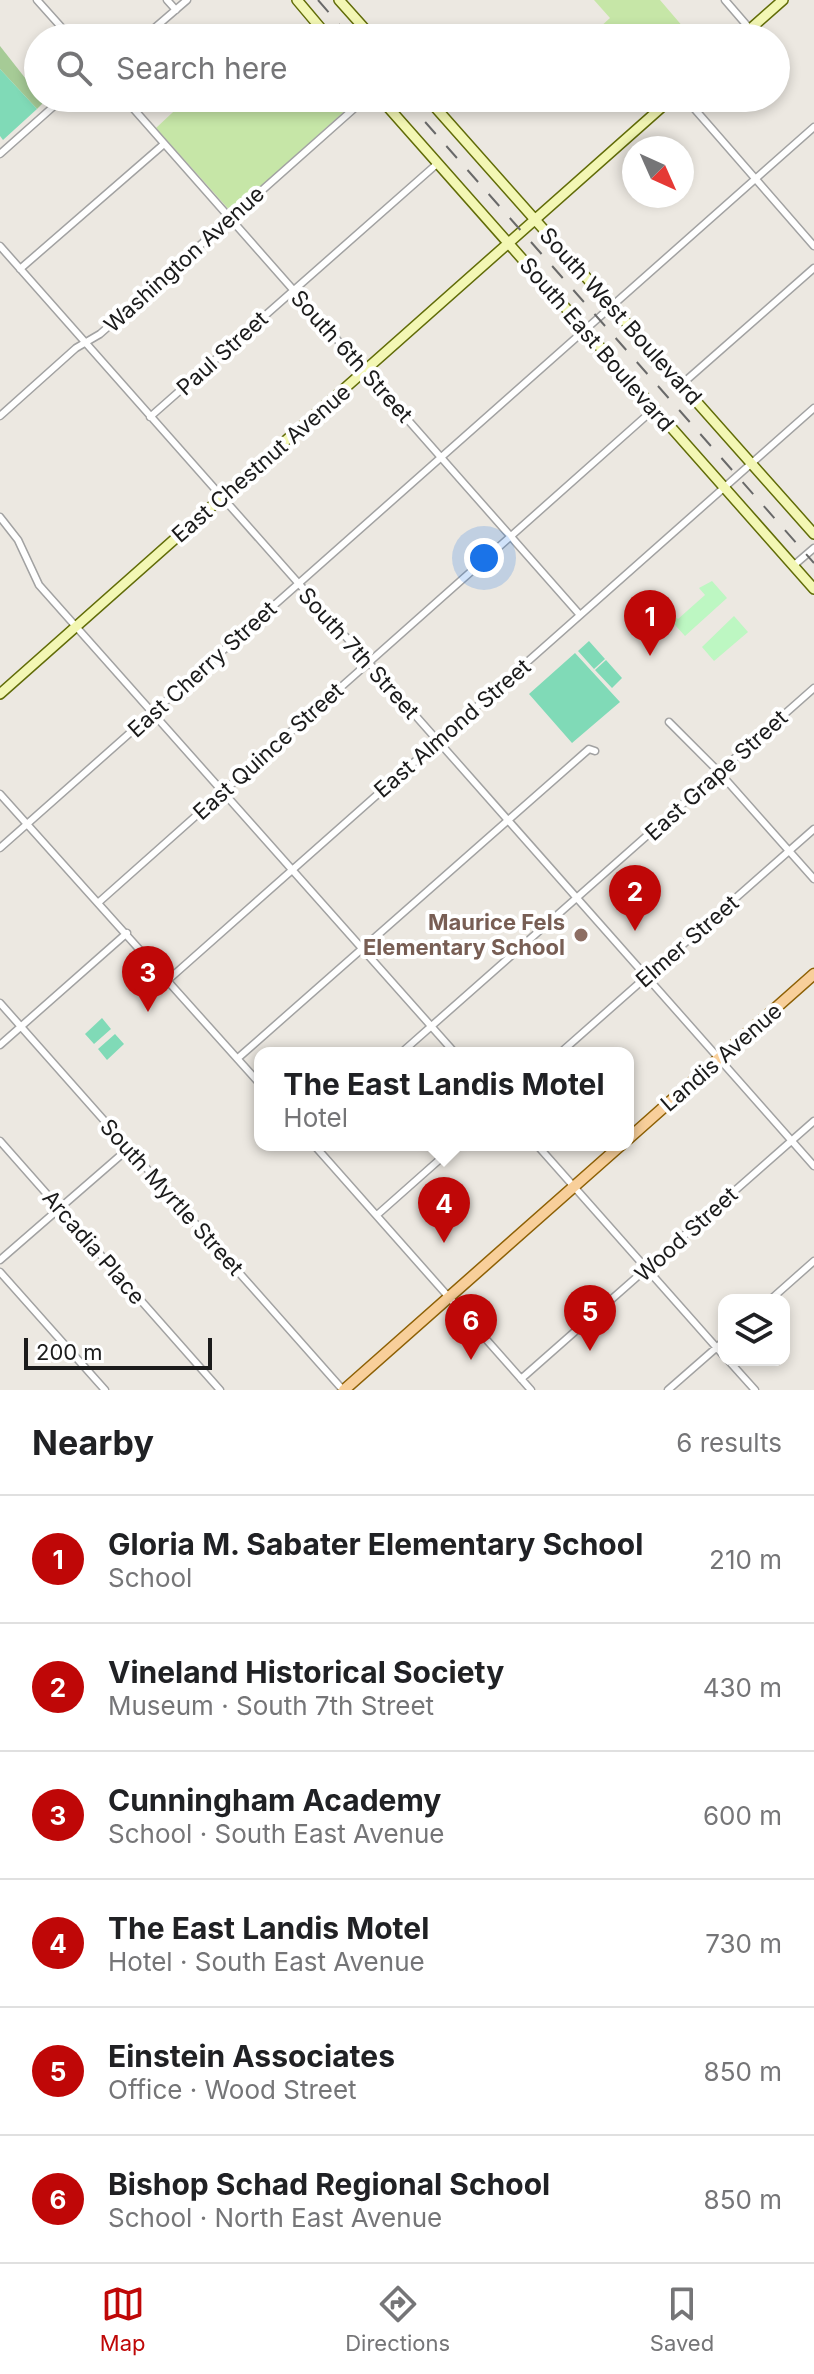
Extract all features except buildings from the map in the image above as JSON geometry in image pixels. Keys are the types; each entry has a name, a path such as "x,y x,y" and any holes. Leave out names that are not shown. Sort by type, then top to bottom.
{"main road":[{"path":"297,0 317,24"},
{"path":"339,0 360,24"},
{"path":"756,24 783,0"},
{"name":"South East Boulevard","path":"392,112 814,589"},
{"name":"South West Boulevard","path":"440,112 814,534"},
{"name":"East Chestnut Avenue","path":"0,694 656,112"},
{"name":"Landis Avenue","path":"634,1134 814,974"},
{"path":"344,1390 614,1151"}],"street":[{"path":"37,0 58,24"},
{"path":"167,0 176,10"},
{"path":"160,24 187,0"},
{"path":"725,0 746,24"},
{"path":"0,154 47,112"},
{"name":"South 6th Street","path":"136,112 580,615"},
{"name":"Washington Avenue","path":"0,416 350,112"},
{"path":"697,112 814,246"},
{"name":"East Cherry Street","path":"0,848 814,127"},
{"path":"20,269 164,144"},
{"name":"Paul Street","path":"150,417 438,163"},
{"name":"South 7th Street","path":"0,246 814,1166"},
{"path":"682,384 814,268"},
{"name":"East Almond Street","path":"168,980 814,408"},
{"name":"East Quince Street","path":"99,902 654,409"},
{"path":"0,517 18,540 39,585 450,1047"},
{"path":"793,566 814,548"},
{"name":"East Grape Street","path":"408,1047 814,688"},
{"path":"669,722 719,772 814,879"},
{"path":"238,1058 589,749 595,751"},
{"path":"0,794 254,1077"},
{"name":"Elmer Street","path":"567,1047 814,829"},
{"path":"0,1045 127,933"},
{"name":"South Myrtle Street","path":"0,1003 344,1390"},
{"name":"Wood Street","path":"521,1379 814,1121"},
{"name":"Arcadia Place","path":"0,1141 220,1390"},
{"path":"0,1260 129,1148"},
{"path":"319,1151 531,1390"},
{"path":"377,1215 449,1151"},
{"path":"542,1151 717,1347 668,1390"},
{"path":"777,1294 814,1261"},
{"path":"0,1272 105,1390"},
{"path":"733,1366 755,1390"}],"green space":[{"path":"594,0 660,0 681,24 603,24 610,18"},
{"path":"0,46 24,77 24,95 0,69"},
{"path":"0,69 24,95 24,112 34,112 3,140 0,136"},
{"path":"173,112 344,112 232,213 156,128"},
{"path":"712,581 727,598 685,636 667,616 671,613 678,619 705,595 699,588"},
{"path":"734,616 748,632 714,661 702,647"},
{"path":"589,641 605,659 594,669 578,651"},
{"path":"575,653 620,702 572,743 529,694"},
{"path":"606,660 622,678 612,688 595,670"},
{"path":"102,1018 111,1029 94,1044 85,1034"},
{"path":"115,1034 124,1044 107,1060 98,1049"}],"railway":[{"path":"318,0 339,24"},
{"path":"416,112 814,563"}],"place":[{"name":"Gloria M. Sabater Elementary School","path":"650,656"},
{"name":"Vineland Historical Society","path":"635,931"},
{"name":"Maurice Fels Elementary School","path":"581,935"},
{"name":"Cunningham Academy","path":"148,1012"},
{"name":"The East Landis Motel","path":"444,1243"},
{"name":"Einstein Associates","path":"590,1351"},
{"name":"Bishop Schad Regional School","path":"471,1360"}]}
